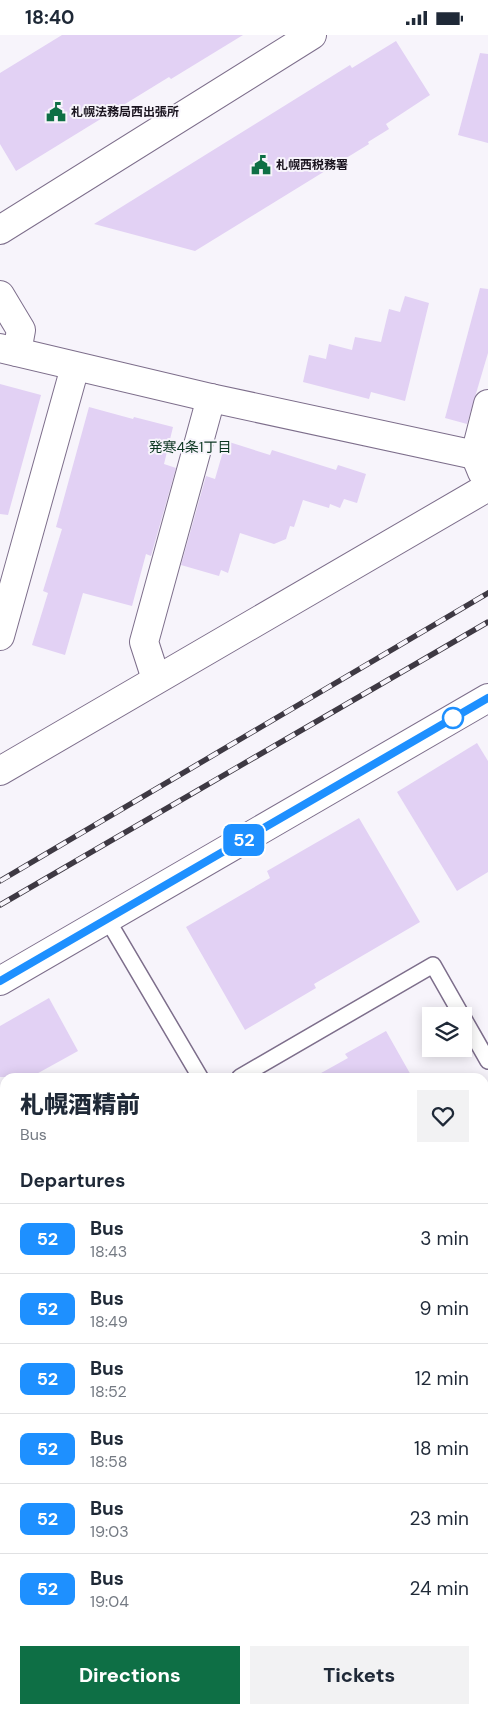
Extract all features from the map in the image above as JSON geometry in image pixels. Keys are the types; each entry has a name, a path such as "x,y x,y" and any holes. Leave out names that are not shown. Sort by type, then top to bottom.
{"street":[{"path":"0,230 312,35"},
{"path":"0,295 21,330 9,350 211,398 475,455"},
{"path":"0,636 75,367"},
{"path":"156,679 144,642 211,398"},
{"path":"0,771 488,485 475,455 488,404"},
{"path":"0,981 488,698"}],"lane":[{"path":"107,919 198,1073"},
{"path":"247,1073 433,965 457,1007"},
{"path":"472,1033 488,1061"}],"building":[{"name":"札幌法務局西出張所","path":"62,35 243,35 171,79 169,77 16,171 0,144 0,73"},
{"name":"札幌西税務署","path":"396,41 430,95 386,124 389,129 368,142 369,144 195,251 94,224 350,65 352,68"},
{"path":"480,53 488,54 488,143 458,135"},
{"path":"480,288 488,289 488,353 467,424 445,418"},
{"path":"405,296 429,303 405,401 371,392 369,399 303,382 309,355 326,359 329,344 352,350 355,337 381,342 389,309 400,312"},
{"path":"0,384 41,395 8,515 0,514"},
{"path":"89,407 173,427 164,464 176,468 151,556 146,554 132,606 83,593 65,655 32,645 48,593 43,591 62,529 56,527"},
{"path":"226,441 270,455 272,450 336,470 338,465 366,474 357,503 344,499 340,508 330,504 329,508 303,500 294,527 290,526 286,539 274,544 240,533 228,573 221,570 219,576 181,565 206,476 215,479"},
{"path":"477,743 488,761 488,872 457,891 397,792"},
{"path":"359,818 420,922 314,984 316,988 245,1030 186,927 270,878 267,871"},
{"path":"49,998 78,1051 38,1073 0,1073 0,1026"},
{"path":"386,1031 410,1073 321,1073 348,1058 345,1054"}],"railway":[{"path":"0,881 488,593"},
{"path":"0,905 488,622"}],"bus line":[{"name":"52","path":"0,981 488,698"}],"place":[{"name":"札幌法務局西出張所","path":"56,112"},
{"name":"札幌西税務署","path":"261,165"}],"district":[{"name":"発寒4条1丁目","path":"190,447"}]}
